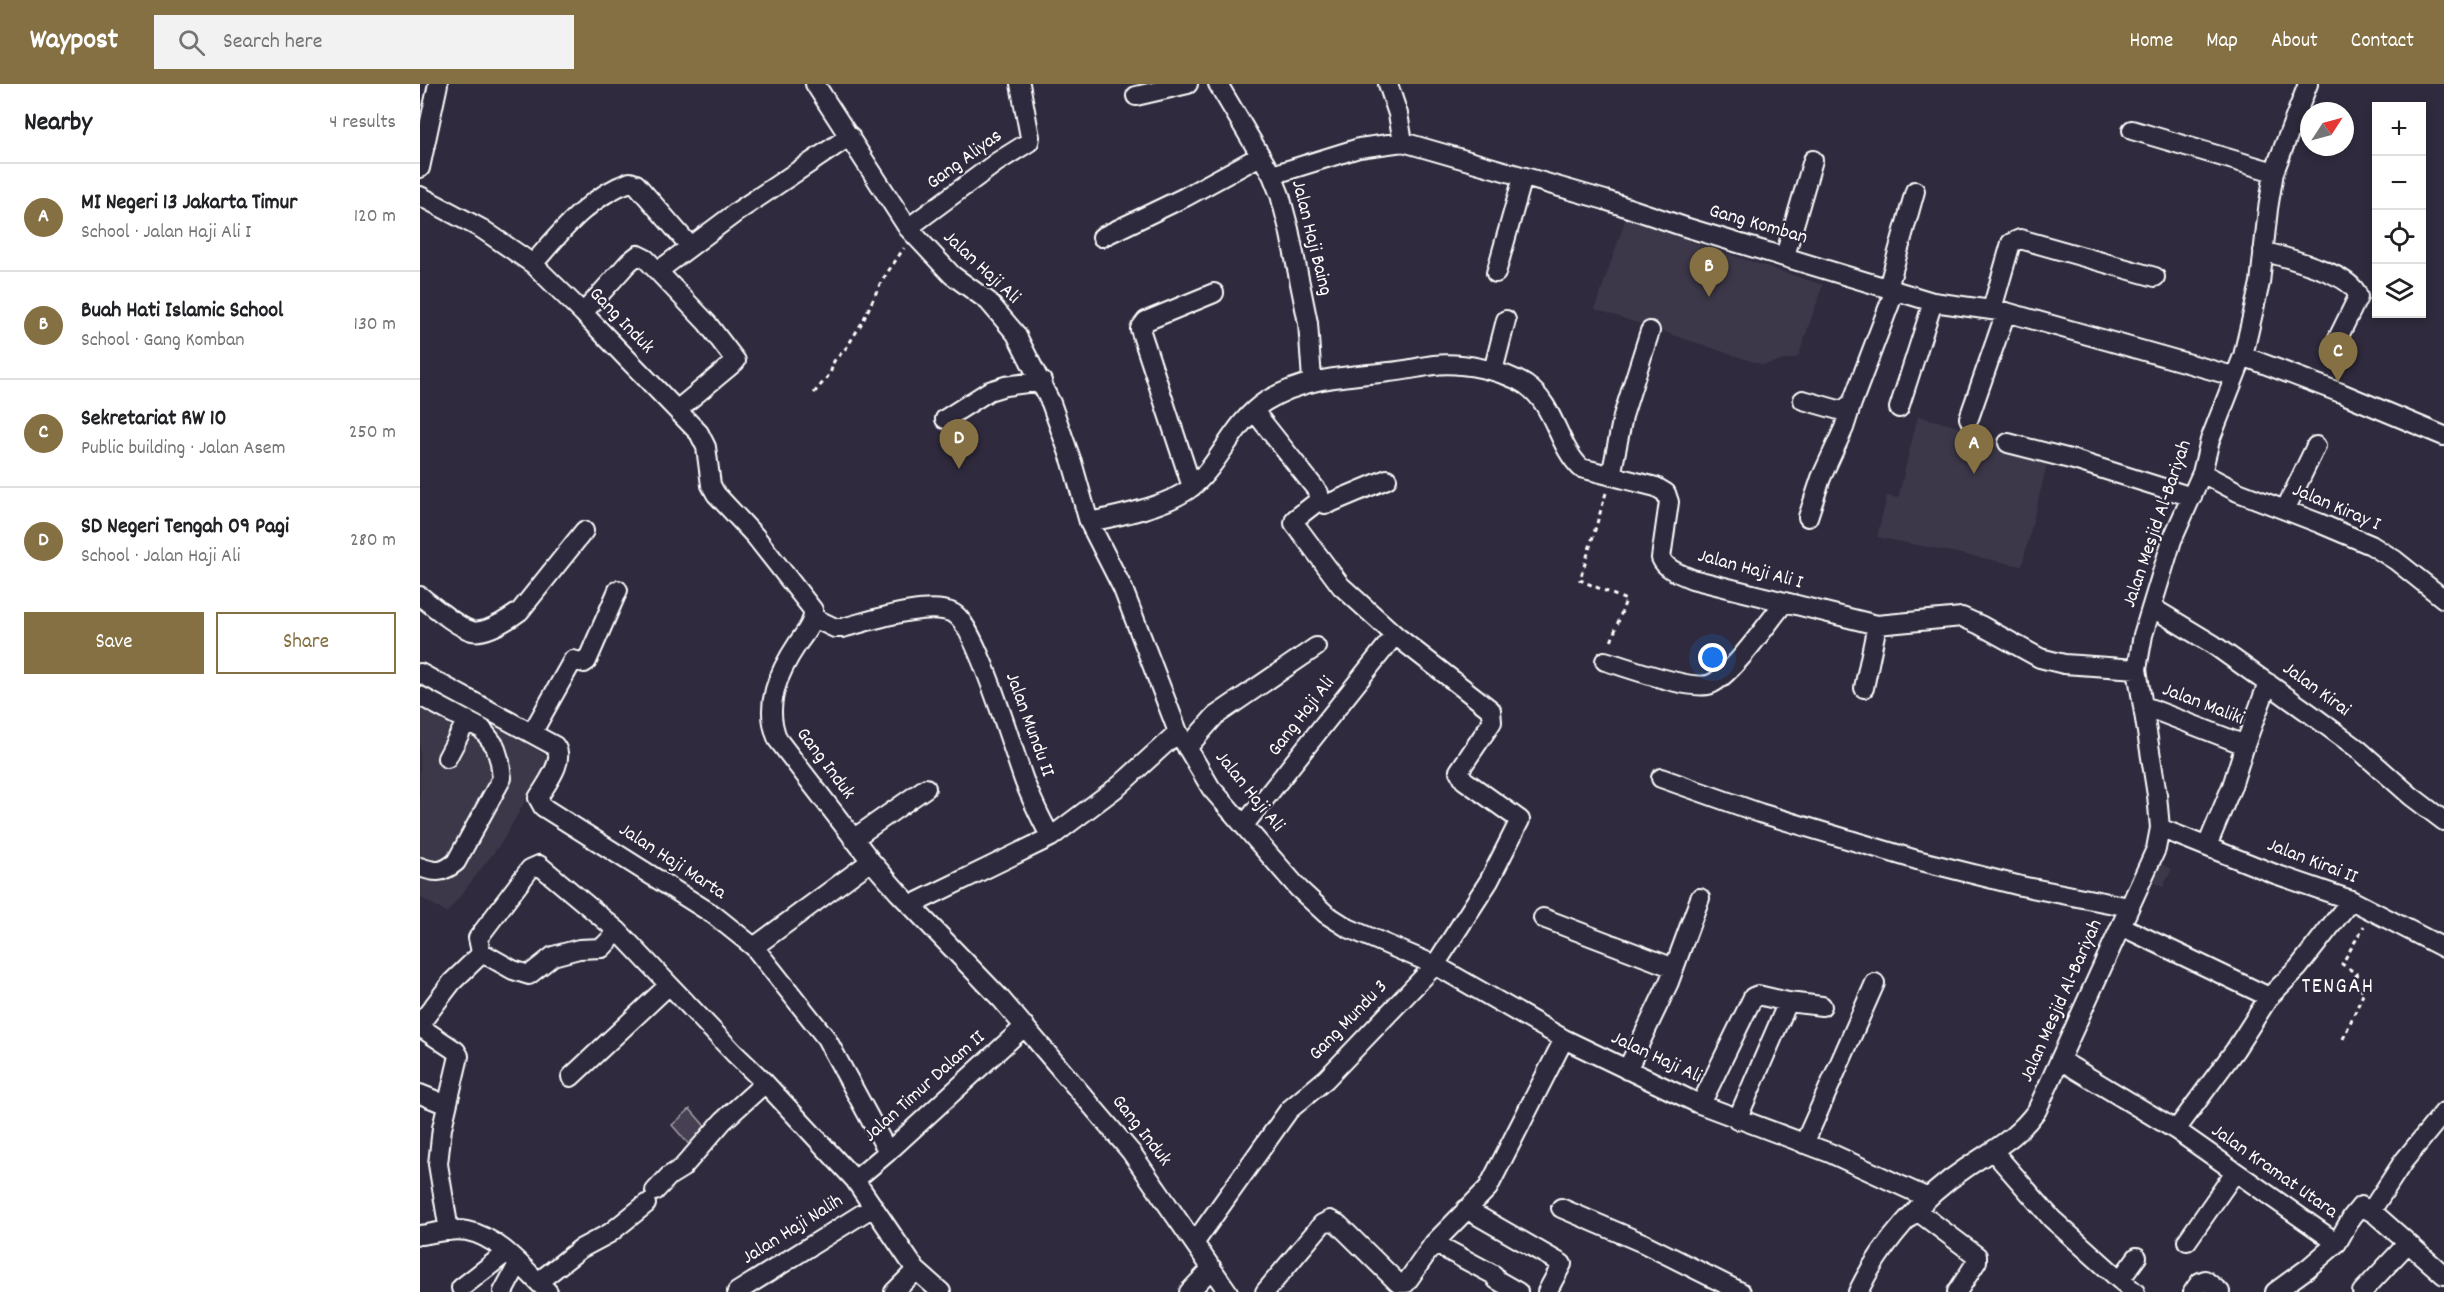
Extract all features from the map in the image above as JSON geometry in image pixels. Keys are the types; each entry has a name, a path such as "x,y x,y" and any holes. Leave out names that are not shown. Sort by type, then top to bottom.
{"street":[{"path":"420,168 438,84"},
{"name":"Jalan Haji Ali","path":"815,84 911,231 952,275 988,301 1016,334 1042,381 1072,462 1089,522 1124,589 1182,740 1211,788 1299,889 1326,914 1348,928 1435,965 1564,1039 1737,1120 1876,1173 1922,1205 1977,1256 1977,1261 1957,1292"},
{"name":"Gang Aliyas","path":"911,231 997,162 1029,142 1020,84"},
{"path":"1136,96 1188,84"},
{"name":"Jalan Haji Baing","path":"1218,84 1272,175 1289,230 1300,279 1308,322 1312,381"},
{"path":"1388,84 1398,114 1403,142"},
{"name":"Jalan Mesjid Al-Bariyah","path":"1858,1292 1876,1260 1922,1205 1965,1168 2022,1130 2037,1110 2129,907 2150,866 2160,828 2137,669 2143,635 2172,540 2202,474 2210,440 2233,376 2243,356 2256,304 2274,172 2307,84"},
{"path":"2132,130 2274,172"},
{"path":"658,271 690,246 850,136"},
{"name":"Gang Komban","path":"1272,175 1359,148 1403,142 1933,302 1999,311 2233,376"},
{"path":"1101,237 1185,197 1260,156"},
{"path":"1785,256 1813,160"},
{"path":"1496,273 1522,177"},
{"path":"533,264 573,219 587,207 630,182 636,184 690,246"},
{"path":"1808,517 1821,478 1844,428 1892,289 1915,191"},
{"name":"Gang Induk","path":"420,196 482,229 533,264 699,433 706,447 708,472 716,494 755,536 813,610 814,618 776,682 770,709 772,726 778,740 871,861 1024,1026 1131,1152 1228,1292"},
{"path":"1969,418 1999,311 2002,271 2014,240 2020,239 2155,277"},
{"path":"2264,251 2338,275 2357,292 2358,297 2335,344"},
{"path":"583,313 638,255 646,259 658,271 707,323 736,361 677,410"},
{"path":"1192,487 1140,328 1146,321 1214,293"},
{"path":"1899,408 1933,302"},
{"path":"1492,371 1506,320"},
{"path":"1611,476 1623,416 1650,331"},
{"path":"2243,356 2341,393 2444,436"},
{"name":"Jalan Haji Ali I","path":"1089,522 1161,502 1192,487 1254,411 1264,402 1284,391 1312,381 1396,372 1434,365 1459,365 1492,371 1526,385 1541,400 1574,461 1581,468 1656,487 1666,493 1669,502 1661,558 1663,563 1670,568 1692,579 1877,626 1962,617 2040,658 2064,664 2137,669"},
{"path":"945,420 989,391 1005,386 1042,381"},
{"path":"1803,400 1842,411 1852,403"},
{"path":"1254,411 1309,478 1325,504 1387,479"},
{"path":"2008,443 2074,460 2192,496"},
{"path":"2285,510 2316,446"},
{"name":"Jalan Kiray I","path":"2202,474 2238,492 2371,545 2395,560 2444,598"},
{"path":"1320,498 1295,519 1296,529 1341,586 1395,636"},
{"path":"420,596 468,630 473,632 485,629 512,618 520,611 584,531"},
{"path":"532,733 572,661 574,659 584,663 587,661 618,590"},
{"path":"1605,661 1691,686 1710,685 1725,674 1785,602"},
{"name":"Jalan Mundu II","path":"814,618 835,628 925,608 953,612 960,618 979,653 1025,783 1051,837"},
{"name":"Jalan Kirai","path":"2153,608 2214,645 2268,683 2358,749 2444,821"},
{"path":"1864,688 1877,626"},
{"name":"Gang Mundu 3","path":"1195,1242 1289,1110 1326,1079 1435,965 1489,881 1520,820 1464,780 1459,771 1492,722 1491,710 1395,636"},
{"name":"Gang Haji Ali","path":"1244,825 1395,636"},
{"path":"911,905 1051,837 1215,716 1316,647"},
{"name":"Jalan Haji Marta","path":"420,673 555,746 559,751 560,759 538,798 543,807 714,915 754,947 825,1038 888,1152"},
{"name":"Jalan Maliki","path":"2206,846 2232,786 2268,683"},
{"path":"420,696 482,729 495,746 502,778 456,862 445,871 433,872 420,867"},
{"name":"Jalan Maliki","path":"2144,706 2245,745"},
{"path":"447,758 467,720"},
{"path":"1661,778 1760,813 1917,861 2021,886 2129,907"},
{"path":"853,839 926,788"},
{"name":"Jalan Kirai II","path":"2160,828 2275,874 2350,900 2444,948"},
{"path":"754,947 871,861"},
{"path":"618,931 602,948 579,949 553,956 528,975 518,973 481,952 478,946 478,938 530,869 538,865 618,931 765,1083 855,1180 916,1270 941,1292"},
{"path":"1627,1070 1674,968 1700,898"},
{"path":"2121,926 2269,997 2298,968 2350,900"},
{"path":"1543,918 1674,968"},
{"path":"449,1231 438,1164 447,1105 459,1056 456,1051 420,1025 452,982 481,952"},
{"path":"1804,1144 1875,983"},
{"path":"571,1077 669,985"},
{"path":"1701,1104 1752,997 1758,995 1788,1002 1822,1006"},
{"name":"Jalan Kramat Utara","path":"2176,1130 2235,1050 2269,997"},
{"path":"1737,1120 1788,1002"},
{"name":"Jalan Timur Dalam II","path":"855,1180 1024,1026"},
{"path":"1265,1292 1326,1221 1333,1221 1402,1284 1406,1282 1434,1243 1488,1188 1564,1039"},
{"name":"Jalan Kramat Utara","path":"2060,1060 2176,1130 2337,1243 2359,1208 2367,1209 2444,1113"},
{"path":"420,1235 466,1231 482,1236 543,1287 580,1249 610,1233 651,1197 669,1176 682,1168 723,1121 765,1083"},
{"path":"420,1094 447,1105"},
{"path":"1993,1151 2052,1219 2135,1292"},
{"path":"2187,1241 2235,1172"},
{"name":"Jalan Haji Nalih","path":"737,1292 873,1207"},
{"path":"1561,1208 1643,1242 1741,1292"},
{"path":"1466,1209 1562,1264 1547,1292"},
{"path":"2367,1209 2444,1275"},
{"path":"1434,1243 1494,1275 1497,1280 1518,1292"},
{"path":"2275,1292 2337,1243"},
{"path":"2362,1292 2408,1243"},
{"path":"2120,1280 2137,1257"},
{"path":"461,1288 512,1259"},
{"path":"503,1292 512,1259"},
{"path":"1189,1292 1212,1268"},
{"path":"894,1292 916,1270"},
{"path":"2193,1292 2200,1282 2205,1280 2220,1292"}],"path":[{"path":"814,393 830,374 834,360 847,347 863,321 881,282 911,231"},
{"path":"1605,661 1626,600 1580,580 1611,476"},
{"path":"2343,1039 2364,992 2353,981 2357,974 2342,964 2372,911"}],"shaded area":[{"path":"1628,212 1691,235 1689,241 1823,285 1798,357 1763,365 1595,309"},
{"path":"1918,416 2050,452 2022,566 1877,537 1887,496 1898,498"},
{"path":"420,678 550,758 502,842 447,913 420,897"},
{"path":"2159,863 2172,869 2163,887 2150,881"},
{"path":"690,1109 710,1132 692,1148 672,1125"}],"place":[{"name":"Buah Hati Islamic School","path":"1709,297"},
{"name":"Sekretariat RW 10","path":"2338,382"},
{"name":"SD Negeri Tengah 09 Pagi","path":"959,469"},
{"name":"MI Negeri 13 Jakarta Timur","path":"1974,474"}],"district":[{"name":"TENGAH","path":"2338,987"}]}
